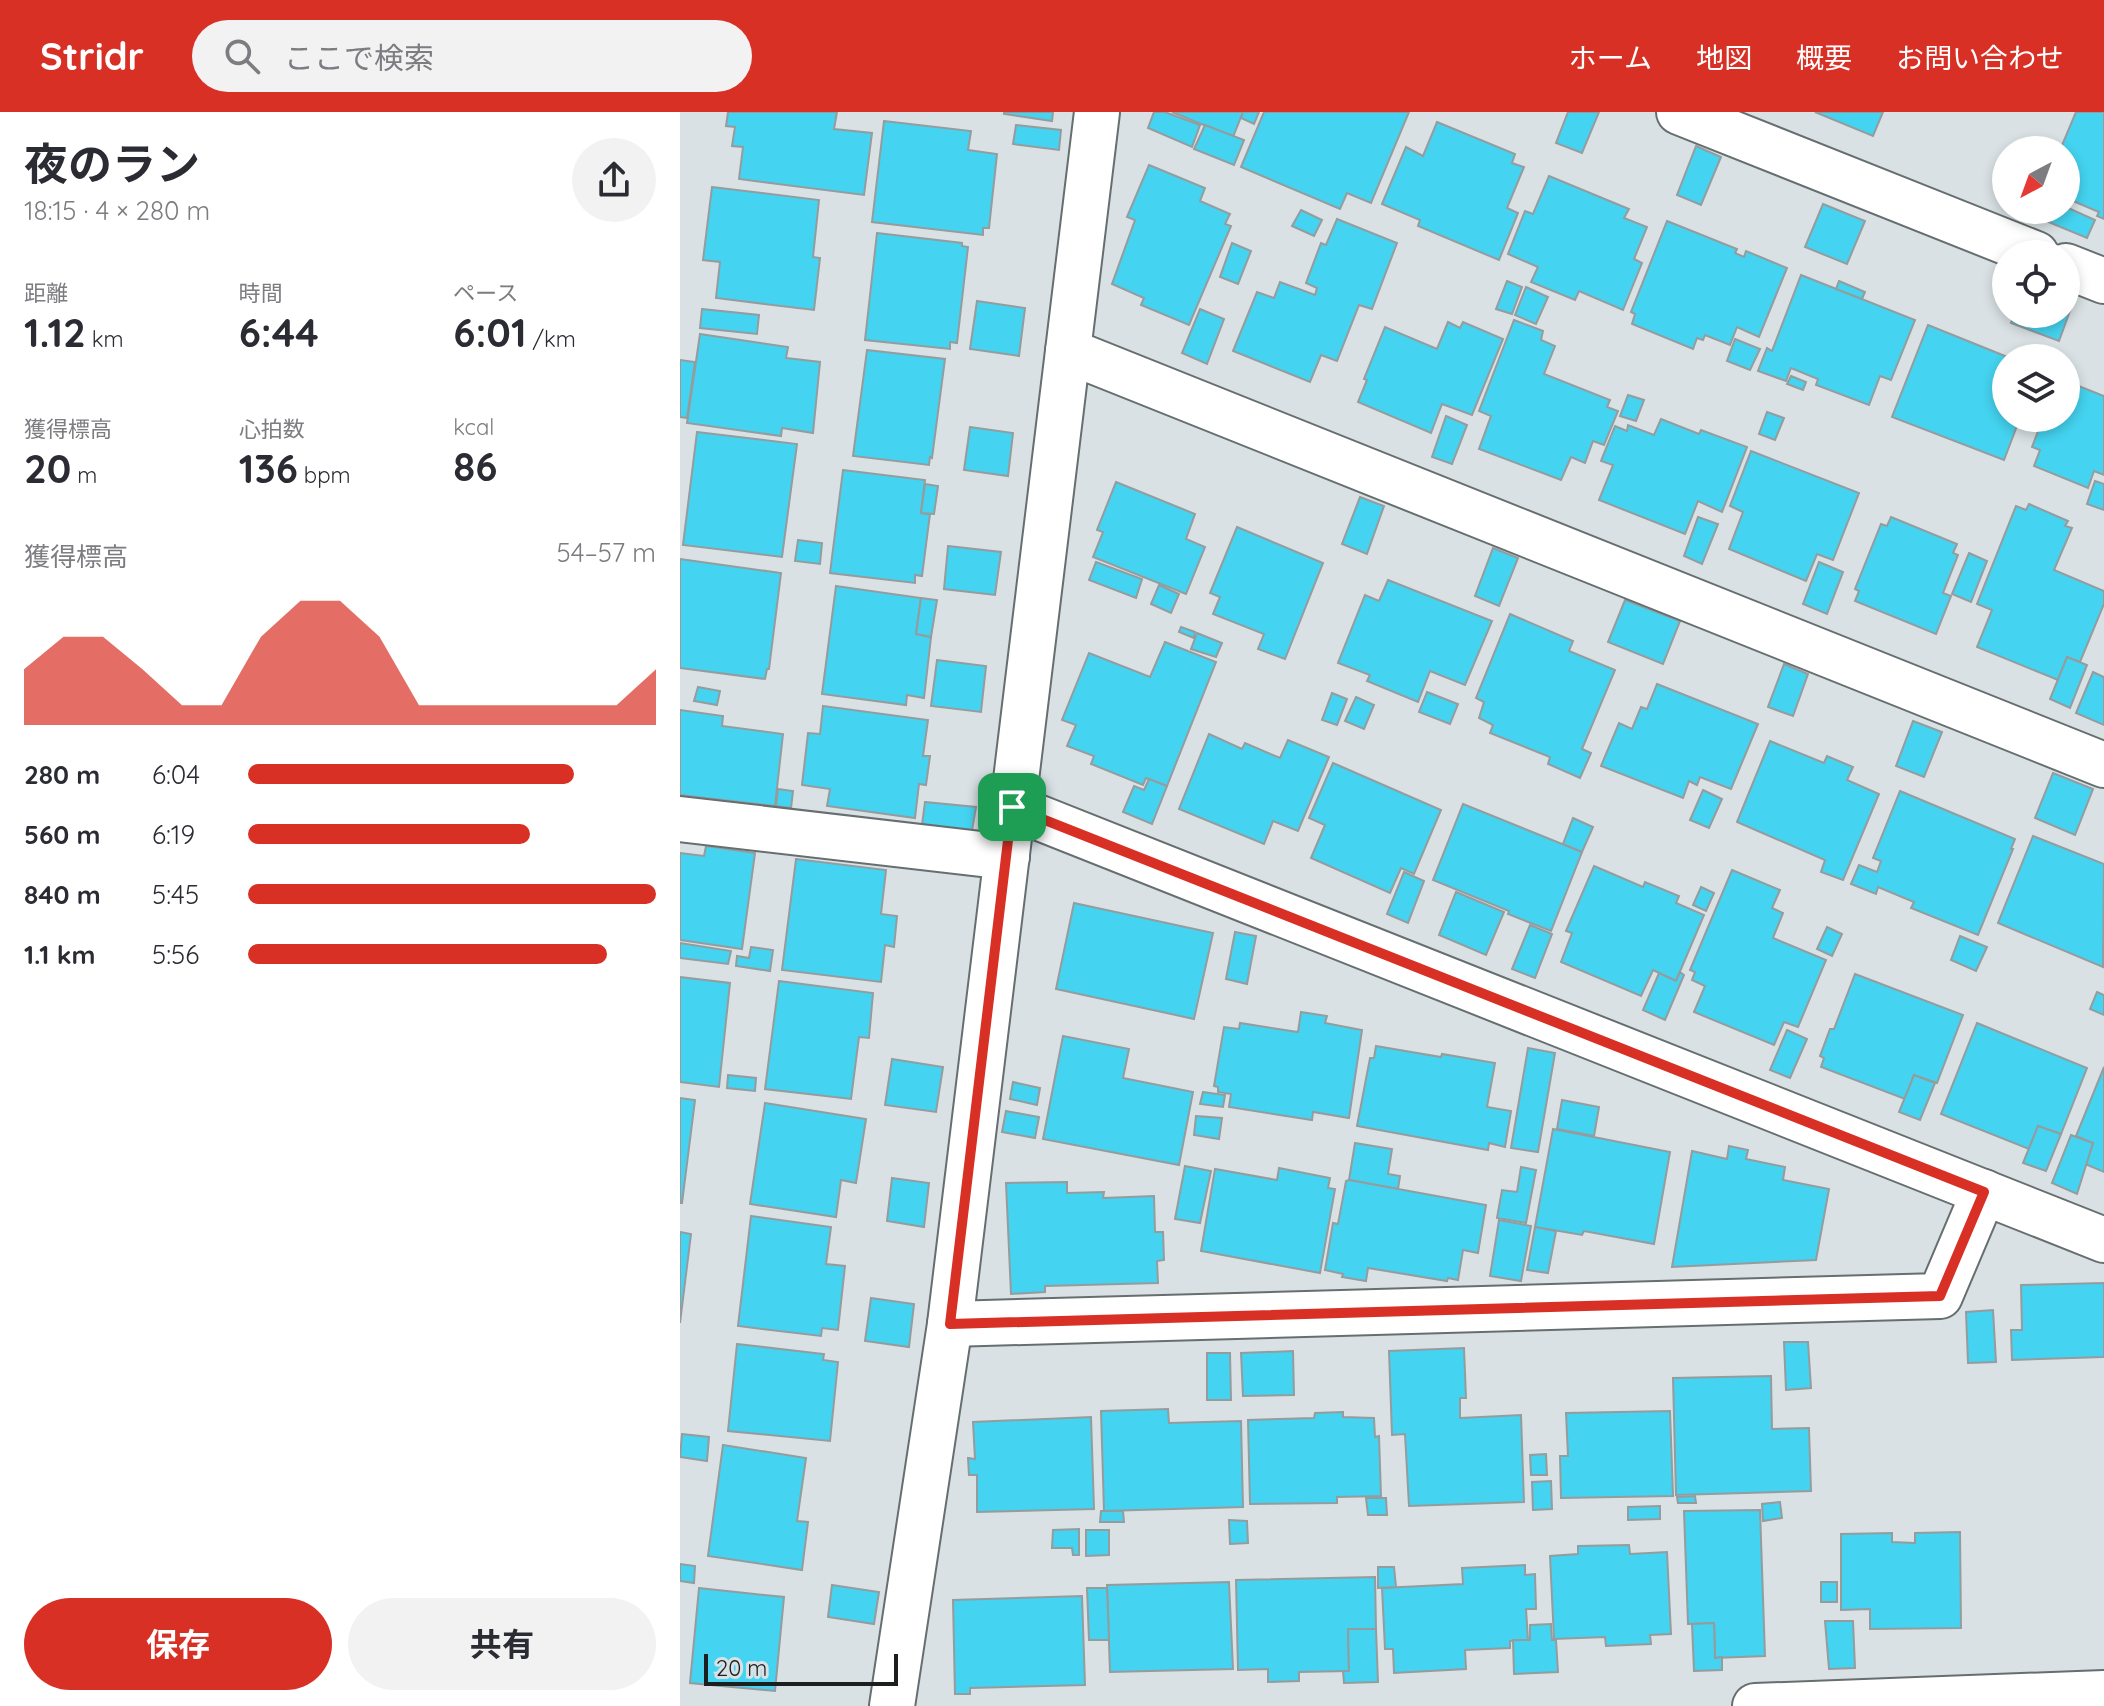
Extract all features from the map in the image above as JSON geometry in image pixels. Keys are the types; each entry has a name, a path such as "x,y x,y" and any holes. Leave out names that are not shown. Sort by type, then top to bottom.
{"street":[{"path":"892,1706 950,1324 1097,112"},
{"path":"1679,112 2001,240"},
{"path":"2080,272 2104,281"},
{"path":"1068,351 2104,765"},
{"path":"1012,807 2104,1240"},
{"path":"680,819 1007,857"},
{"path":"950,1324 1940,1296 1984,1192"},
{"path":"1755,1706 2104,1693"}],"building":[{"path":"728,112 837,112 834,129 872,133 864,195 739,179 743,147 732,146 735,127 726,126"},
{"path":"1004,112 1053,112 1052,121"},
{"path":"1154,112 1165,112 1200,125 1192,147 1148,128"},
{"path":"1172,112 1243,112 1233,137"},
{"path":"1243,112 1259,112 1254,124 1241,118"},
{"path":"1264,112 1409,112 1371,203 1347,193 1340,209 1241,167"},
{"path":"1568,112 1599,112 1582,153 1556,143"},
{"path":"1815,112 1883,112 1873,136"},
{"path":"2076,112 2104,112 2104,219 2097,216 2099,212 2080,204 2080,136 2066,136"},
{"path":"884,121 971,131 968,150 997,154 989,228 983,228 983,235 872,222"},
{"path":"1437,122 1515,154 1512,163 1524,167 1507,208 1518,213 1499,260 1418,226 1420,220 1382,204 1406,147 1423,156"},
{"path":"1016,125 1061,130 1059,150 1013,144"},
{"path":"1205,125 1244,140 1234,165 1194,149"},
{"path":"1696,146 1721,157 1701,205 1677,195"},
{"path":"1149,165 1205,188 1200,201 1230,214 1225,224 1231,226 1189,325 1141,305 1144,298 1112,284 1135,220 1127,217"},
{"path":"1549,176 1629,209 1624,218 1647,227 1634,259 1642,263 1623,310 1579,291 1575,300 1531,282 1538,267 1508,254 1525,211 1533,214"},
{"path":"712,187 819,200 813,257 820,258 814,310 716,298 720,262 703,260"},
{"path":"1823,204 1865,221 1847,264 1805,247"},
{"path":"1301,210 1322,220 1314,236 1292,226"},
{"path":"2080,213 2095,220 2087,238 2053,224 2080,224"},
{"path":"1337,219 1397,243 1372,309 1359,305 1337,361 1321,355 1310,382 1233,351 1257,292 1274,298 1280,282 1315,295 1317,288 1306,283 1321,243 1326,245"},
{"path":"1667,221 1737,249 1735,253 1744,257 1746,251 1787,268 1759,337 1737,327 1730,345 1705,335 1703,340 1697,338 1693,349 1632,324 1635,314 1631,312"},
{"path":"877,233 962,243 962,246 968,247 957,343 950,342 950,349 865,340"},
{"path":"1232,243 1251,251 1238,284 1220,277"},
{"path":"1801,275 1915,320 1891,380 1880,376 1869,405 1816,385 1818,379 1791,368 1786,381 1758,371 1767,348 1772,351"},
{"path":"1507,281 1522,287 1512,314 1496,309"},
{"path":"1839,281 1865,292 1862,299 1836,289"},
{"path":"1526,287 1548,297 1536,324 1515,315"},
{"path":"977,301 1025,308 1019,356 970,349"},
{"path":"702,309 759,315 757,334 700,328"},
{"path":"1200,309 1224,319 1207,364 1182,353"},
{"path":"1514,320 1543,331 1541,340 1555,346 1544,374 1610,400 1607,407 1618,411 1604,445 1593,441 1585,463 1571,457 1561,480 1479,449 1491,416 1479,411"},
{"path":"1448,322 1460,328 1463,322 1503,339 1472,415 1442,404 1431,433 1358,402 1385,327 1437,349"},
{"path":"1928,325 1992,351 1992,432 2015,432 2004,460 1892,417"},
{"path":"2024,328 2064,328 2059,341"},
{"path":"700,334 788,347 786,358 820,362 813,433 782,428 781,436 687,423"},
{"path":"1735,339 1760,349 1750,370 1727,361"},
{"path":"867,350 945,359 929,465 853,456"},
{"path":"680,360 695,362 687,418 680,417"},
{"path":"1791,376 1806,382 1803,390 1787,384"},
{"path":"2080,387 2104,396 2104,475 2094,471 2088,488 2034,466 2040,450 2032,447 2038,432 2080,432"},
{"path":"1628,395 1644,400 1636,421 1620,416"},
{"path":"1767,412 1784,418 1775,440 1759,434"},
{"path":"1446,416 1467,425 1452,464 1432,457"},
{"path":"1661,419 1699,434 1701,430 1747,447 1722,512 1698,501 1685,534 1599,500 1613,465 1601,461 1615,426 1627,431 1628,425 1654,435"},
{"path":"970,427 1013,433 1008,476 964,470"},
{"path":"697,432 797,444 782,557 683,545"},
{"path":"1751,451 1859,493 1833,560 1817,554 1806,581 1729,549 1743,512 1730,506"},
{"path":"843,470 925,480 921,513 930,514 922,576 915,575 915,583 830,573"},
{"path":"2095,481 2104,484 2104,510 2087,504"},
{"path":"1116,482 1195,514 1186,539 1205,547 1186,594 1093,557 1103,532 1097,530"},
{"path":"925,484 938,486 934,514 921,513"},
{"path":"1360,497 1384,506 1367,554 1342,544"},
{"path":"2029,504 2068,521 2065,526 2072,528 2054,570 2104,591 2104,604 2080,662 2067,657 2058,680 1977,647 1992,610 1977,604 2016,506 2026,510"},
{"path":"1698,517 1718,524 1702,564 1684,556"},
{"path":"1891,517 1957,544 1953,553 1958,555 1943,593 1951,596 1936,634 1855,601 1859,591 1855,589 1881,524 1887,526"},
{"path":"1237,527 1323,563 1285,659 1258,649 1264,634 1213,614 1220,597 1210,593"},
{"path":"798,540 822,543 820,564 795,561"},
{"path":"948,546 1001,552 995,595 944,589"},
{"path":"1493,548 1518,558 1499,606 1475,596"},
{"path":"1969,553 1987,561 1971,602 1952,594"},
{"path":"680,559 781,573 769,669 765,679 680,668"},
{"path":"1096,562 1142,579 1136,598 1089,580"},
{"path":"1819,562 1843,572 1827,614 1803,604"},
{"path":"1388,580 1492,621 1465,685 1430,671 1418,702 1367,681 1370,675 1338,663 1365,595 1379,601"},
{"path":"1159,585 1179,594 1171,613 1151,604"},
{"path":"836,586 921,598 916,634 931,637 924,698 907,695 906,705 822,694"},
{"path":"921,598 937,600 931,637 916,634"},
{"path":"1625,600 1680,621 1663,664 1608,642"},
{"path":"1510,614 1573,641 1569,651 1615,670 1582,749 1591,753 1580,778 1548,764 1550,757 1490,733 1493,725 1479,718 1484,702 1476,698"},
{"path":"1181,627 1195,632 1194,638 1179,632"},
{"path":"1197,633 1222,643 1216,657 1191,649"},
{"path":"1165,642 1216,662 1167,786 1146,778 1143,785 1091,764 1094,756 1067,746 1076,725 1062,720 1089,653 1150,677"},
{"path":"2067,657 2087,665 2070,708 2050,699"},
{"path":"937,660 986,666 981,712 931,706"},
{"path":"1784,664 1808,674 1793,716 1768,707"},
{"path":"2093,672 2104,677 2104,725 2076,713"},
{"path":"1657,684 1758,724 1731,789 1700,777 1697,785 1689,781 1683,798 1601,766 1619,723 1632,729 1641,707 1647,709"},
{"path":"698,687 720,691 717,705 694,701"},
{"path":"1427,692 1458,704 1450,724 1419,712"},
{"path":"1332,693 1347,699 1337,725 1322,720"},
{"path":"1356,697 1374,705 1364,729 1345,721"},
{"path":"823,706 928,720 923,756 930,756 926,785 919,784 915,818 827,806 830,789 802,785 808,733 820,734"},
{"path":"680,710 723,716 722,726 783,734 775,806 680,795"},
{"path":"1913,721 1942,732 1924,777 1896,766"},
{"path":"1209,734 1242,749 1245,743 1280,758 1288,740 1329,757 1298,831 1273,821 1264,844 1179,809"},
{"path":"1770,741 1824,763 1827,756 1853,767 1847,780 1879,794 1843,880 1821,872 1825,860 1737,822"},
{"path":"1333,763 1441,810 1414,874 1401,868 1390,893 1311,858 1325,825 1309,818"},
{"path":"2053,773 2093,789 2075,835 2035,818"},
{"path":"1149,779 1167,786 1152,824 1123,812 1134,786 1144,790"},
{"path":"778,789 793,791 791,808 776,806"},
{"path":"1703,790 1722,799 1709,828 1690,820"},
{"path":"1900,791 2015,839 1978,935 1911,908 1914,902 1878,887 1876,894 1851,884 1859,865 1877,872 1881,861 1873,858"},
{"path":"925,802 976,807 972,831 922,825"},
{"path":"1463,804 1582,852 1551,931 1433,880"},
{"path":"1573,818 1593,827 1582,852 1563,844"},
{"path":"2033,836 2104,864 2103,967 1998,923"},
{"path":"706,846 755,853 742,949 680,940 680,853 704,856"},
{"path":"796,859 886,870 881,914 897,916 894,947 885,945 881,982 782,970"},
{"path":"1594,866 1643,887 1645,882 1679,896 1676,903 1704,915 1676,981 1653,970 1641,996 1561,962 1572,933 1566,931"},
{"path":"1732,870 1780,890 1772,908 1783,913 1773,938 1826,960 1798,1027 1784,1022 1774,1045 1694,1012 1705,986 1692,980 1695,972 1690,970"},
{"path":"1404,872 1424,881 1408,923 1387,914"},
{"path":"1701,887 1714,893 1706,911 1693,905"},
{"path":"1456,892 1504,912 1486,955 1439,935"},
{"path":"1074,903 1213,933 1194,1019 1056,989"},
{"path":"1530,925 1552,934 1535,978 1512,969"},
{"path":"1827,927 1842,934 1832,956 1817,949"},
{"path":"1235,932 1256,936 1247,984 1226,979"},
{"path":"1960,936 1987,947 1976,971 1951,960"},
{"path":"680,943 731,951 728,964 680,958"},
{"path":"751,947 773,950 770,971 736,966 737,956 749,958"},
{"path":"1680,972 1684,975 1665,1020 1643,1010 1659,973 1676,981"},
{"path":"1855,974 1963,1015 1937,1083 1914,1075 1905,1099 1821,1067 1824,1058 1820,1056"},
{"path":"680,977 730,983 719,1087 680,1082"},
{"path":"779,981 873,993 869,1038 859,1037 851,1099 765,1089"},
{"path":"2097,992 2104,995 2104,1015 2090,1009"},
{"path":"1301,1012 1327,1016 1325,1023 1362,1030 1349,1118 1313,1112 1312,1120 1229,1107 1231,1094 1218,1092 1218,1087 1214,1086 1224,1027 1239,1029 1240,1023 1298,1032"},
{"path":"1977,1023 2087,1068 2061,1134 2038,1126 2029,1149 1941,1114"},
{"path":"1787,1030 1807,1039 1790,1078 1770,1070"},
{"path":"1063,1036 1129,1049 1123,1078 1193,1092 1179,1165 1043,1139"},
{"path":"1376,1046 1495,1063 1487,1107 1511,1111 1505,1147 1489,1143 1488,1150 1357,1126 1370,1058 1374,1058"},
{"path":"1528,1048 1555,1053 1538,1152 1511,1148"},
{"path":"892,1059 943,1067 936,1112 885,1105"},
{"path":"2104,1067 2104,1172 2085,1164 2093,1143 2076,1136"},
{"path":"728,1075 756,1078 755,1091 727,1088"},
{"path":"1914,1075 1935,1083 1920,1120 1899,1112"},
{"path":"1013,1082 1040,1088 1037,1105 1010,1099"},
{"path":"1203,1092 1225,1095 1223,1107 1200,1104"},
{"path":"680,1098 695,1100 682,1203 680,1203"},
{"path":"1562,1100 1599,1107 1594,1136 1557,1129"},
{"path":"765,1103 866,1119 856,1183 841,1180 836,1217 750,1204"},
{"path":"1006,1111 1039,1117 1035,1138 1002,1132"},
{"path":"1196,1116 1222,1118 1219,1139 1194,1135"},
{"path":"2038,1126 2061,1134 2046,1171 2023,1163"},
{"path":"1553,1129 1670,1152 1654,1244 1584,1231 1582,1235 1535,1227"},
{"path":"2071,1135 2093,1143 2077,1194 2052,1183"},
{"path":"1355,1143 1392,1149 1388,1174 1400,1176 1398,1189 1349,1180"},
{"path":"1729,1146 1748,1150 1746,1159 1785,1167 1783,1180 1829,1189 1816,1260 1672,1267 1692,1151 1727,1159"},
{"path":"1185,1166 1211,1171 1200,1223 1175,1219"},
{"path":"1521,1167 1536,1170 1526,1223 1497,1218 1502,1190 1517,1192"},
{"path":"1279,1168 1330,1178 1328,1188 1335,1189 1320,1273 1201,1251 1215,1169 1277,1180"},
{"path":"892,1178 929,1183 924,1227 887,1221"},
{"path":"1346,1181 1486,1205 1478,1253 1463,1250 1458,1280 1448,1278 1447,1281 1368,1268 1366,1281 1325,1270 1333,1223 1338,1224"},
{"path":"1067,1182 1067,1193 1104,1192 1103,1198 1154,1196 1155,1232 1163,1232 1164,1260 1157,1261 1158,1283 1045,1286 1045,1292 1011,1294 1006,1183"},
{"path":"751,1216 831,1227 826,1264 845,1266 838,1330 822,1328 821,1336 738,1326"},
{"path":"1499,1220 1531,1226 1521,1281 1490,1276"},
{"path":"1535,1227 1556,1231 1548,1273 1527,1270"},
{"path":"680,1232 691,1234 680,1323"},
{"path":"2104,1283 2104,1357 2012,1360 2011,1330 2022,1330 2021,1285"},
{"path":"871,1298 914,1304 909,1347 865,1341"},
{"path":"1993,1310 1996,1362 1968,1363 1966,1312"},
{"path":"1784,1342 1808,1342 1811,1388 1786,1390"},
{"path":"737,1344 824,1354 823,1360 838,1362 830,1441 728,1431"},
{"path":"1464,1348 1466,1398 1460,1398 1460,1418 1521,1415 1524,1502 1409,1506 1405,1434 1392,1435 1389,1351"},
{"path":"1293,1351 1294,1395 1243,1396 1241,1353"},
{"path":"1207,1353 1230,1353 1231,1400 1207,1400"},
{"path":"1771,1376 1772,1429 1809,1428 1811,1491 1676,1495 1673,1378"},
{"path":"1168,1409 1169,1423 1241,1421 1243,1507 1104,1511 1101,1411"},
{"path":"1670,1411 1673,1496 1561,1498 1560,1456 1568,1456 1566,1413"},
{"path":"1343,1412 1343,1417 1374,1418 1375,1437 1379,1436 1381,1496 1337,1497 1337,1503 1250,1504 1248,1420 1314,1418 1315,1413"},
{"path":"1091,1417 1094,1509 977,1512 977,1475 969,1475 968,1458 975,1459 973,1422"},
{"path":"682,1434 709,1437 707,1461 680,1457"},
{"path":"723,1445 806,1458 797,1521 808,1522 802,1570 708,1556"},
{"path":"1546,1454 1547,1475 1531,1475 1530,1455"},
{"path":"1551,1481 1552,1509 1533,1510 1532,1482"},
{"path":"1695,1496 1696,1503 1678,1503 1677,1497"},
{"path":"1366,1498 1386,1498 1387,1515 1368,1515"},
{"path":"1780,1502 1782,1518 1763,1521 1762,1504"},
{"path":"1660,1506 1660,1519 1628,1520 1628,1507"},
{"path":"1760,1510 1765,1656 1715,1658 1714,1623 1688,1624 1684,1511"},
{"path":"1101,1511 1123,1511 1124,1522 1100,1522"},
{"path":"1229,1520 1247,1521 1248,1543 1230,1544"},
{"path":"1079,1529 1079,1555 1073,1555 1072,1548 1052,1548 1053,1530"},
{"path":"1086,1530 1109,1530 1109,1555 1086,1556"},
{"path":"1960,1532 1961,1628 1870,1629 1870,1609 1841,1610 1841,1534 1892,1533 1892,1542 1915,1543 1915,1533"},
{"path":"1629,1545 1630,1554 1667,1552 1671,1634 1650,1635 1651,1644 1606,1646 1605,1637 1554,1639 1550,1556 1578,1554 1578,1546"},
{"path":"680,1564 695,1566 694,1583 680,1581"},
{"path":"1525,1565 1525,1575 1535,1574 1536,1609 1526,1609 1528,1640 1510,1641 1510,1648 1465,1650 1466,1669 1394,1673 1393,1649 1385,1649 1382,1588 1463,1584 1462,1568"},
{"path":"1378,1567 1394,1567 1396,1587 1378,1588"},
{"path":"1375,1577 1376,1629 1348,1629 1349,1671 1299,1672 1299,1681 1268,1682 1268,1669 1238,1670 1236,1580"},
{"path":"1229,1582 1233,1669 1110,1672 1107,1585"},
{"path":"1821,1582 1837,1582 1837,1602 1821,1602"},
{"path":"832,1585 879,1592 874,1624 828,1617"},
{"path":"699,1588 784,1597 775,1691 690,1683"},
{"path":"1087,1588 1107,1588 1109,1640 1089,1640"},
{"path":"1082,1596 1085,1685 970,1688 970,1694 955,1694 953,1600"},
{"path":"1825,1621 1853,1621 1855,1668 1829,1669"},
{"path":"1714,1623 1715,1658 1722,1657 1722,1670 1694,1671 1692,1624"},
{"path":"1551,1624 1552,1640 1556,1640 1558,1672 1514,1674 1513,1640 1530,1640 1530,1625"},
{"path":"1348,1629 1376,1629 1378,1682 1344,1683 1343,1671 1349,1671"}],"route":[{"path":"1012,807 1984,1192 1940,1296 950,1324 1012,807"}]}
